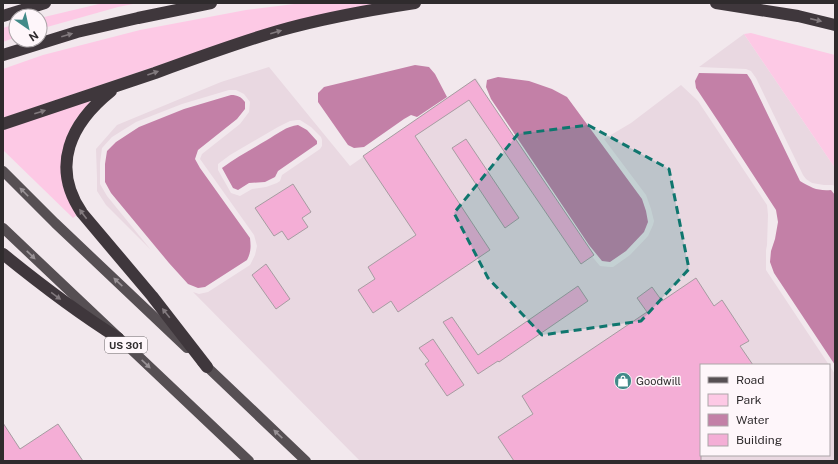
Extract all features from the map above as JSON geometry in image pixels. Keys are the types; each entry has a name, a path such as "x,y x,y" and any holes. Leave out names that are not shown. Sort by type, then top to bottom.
{"highway":[{"path":"3,16 45,3"},
{"path":"3,55 77,32 211,3"},
{"path":"3,124 279,31 376,9 415,3"},
{"path":"716,3 798,16 835,24"},
{"path":"768,3 784,14"},
{"path":"116,86 94,106 76,129 70,144 67,160 69,188 82,213 152,296 207,367"},
{"path":"3,254 47,290 118,338"}],"main road":[{"path":"3,171 55,223 306,461"},
{"name":"US 301","path":"3,228 249,461"}],"highlighted area":[{"path":"588,125 669,169 689,269 641,321 542,335 488,278 454,213 518,134"}],"shaded area":[{"path":"744,34 835,168 835,186 812,183 803,175 756,78 751,71 746,69 699,67"},
{"path":"269,67 350,166 476,78 481,86 486,102 585,248 600,266 613,267 630,255 648,236 654,221 646,195 604,139 631,123 681,85 698,101 767,205 766,270 828,364 700,364 700,456 830,456 830,366 835,374 835,461 360,461 193,292 199,294 208,292 250,265 255,255 257,246 254,235 200,159 202,154 240,124 249,112 250,102 244,94 236,90 229,90 182,104 136,122 112,137 102,148 100,184 107,196 151,250 106,205 97,191 96,149 117,125 221,82","holes":["300,120 311,127 321,137 322,146 320,149 282,175 280,181 277,183 266,187 252,189 240,196 231,193 218,170 218,164 230,155 278,127 290,121"]}],"green space":[{"path":"103,3 138,3 118,7 48,27 48,16"},
{"path":"302,3 381,3 186,56 3,118 3,69 43,55 140,30 246,10"},
{"path":"8,26 8,40 3,42 3,28"},
{"path":"751,33 835,55 835,168 744,34"},
{"path":"83,101 89,101 90,103 76,119 64,145 78,214 73,218 3,150 3,130"}],"water":[{"path":"415,65 429,67 435,74 447,97 417,117 411,115 404,119 364,147 354,148 348,145 318,102 318,93 324,87"},
{"path":"699,73 747,74 800,181 808,186 822,190 831,190 835,195 835,365 774,273 770,262 778,222 776,210 696,88 695,81"},
{"path":"498,77 529,81 552,89 567,97 642,199 648,222 644,232 626,251 610,262 602,261 589,245 491,99 486,87 487,80"},
{"path":"231,95 237,96 245,102 245,109 237,119 198,150 195,159 250,238 251,247 247,260 205,287 198,288 188,284 111,193 105,182 107,151 116,142 139,127 184,109"},
{"path":"298,125 307,130 317,141 317,144 278,171 275,177 265,182 249,183 238,190 233,188 222,168 282,131"}],"building":[{"path":"475,79 594,255 581,264 469,100 415,136 490,250 398,312 391,301 373,313 358,290 375,279 368,267 416,235 363,156"},
{"path":"466,139 519,218 505,228 452,148"},
{"path":"293,184 311,212 302,218 308,227 288,240 282,231 274,236 255,208"},
{"path":"266,264 290,299 276,309 252,275"},
{"name":"Goodwill","path":"696,278 714,306 722,300 749,341 740,346 752,364 700,364 701,461 514,461 498,437 533,414 522,396 647,312 637,298 652,287 662,301"},
{"path":"578,286 588,301 499,362 498,361 478,374 443,322 452,317 478,355"},
{"path":"433,339 464,385 447,396 425,364 429,361 419,348"},
{"path":"3,423 20,449 58,424 83,461 3,461"}],"place":[{"name":"Goodwill","path":"623,381"}]}
